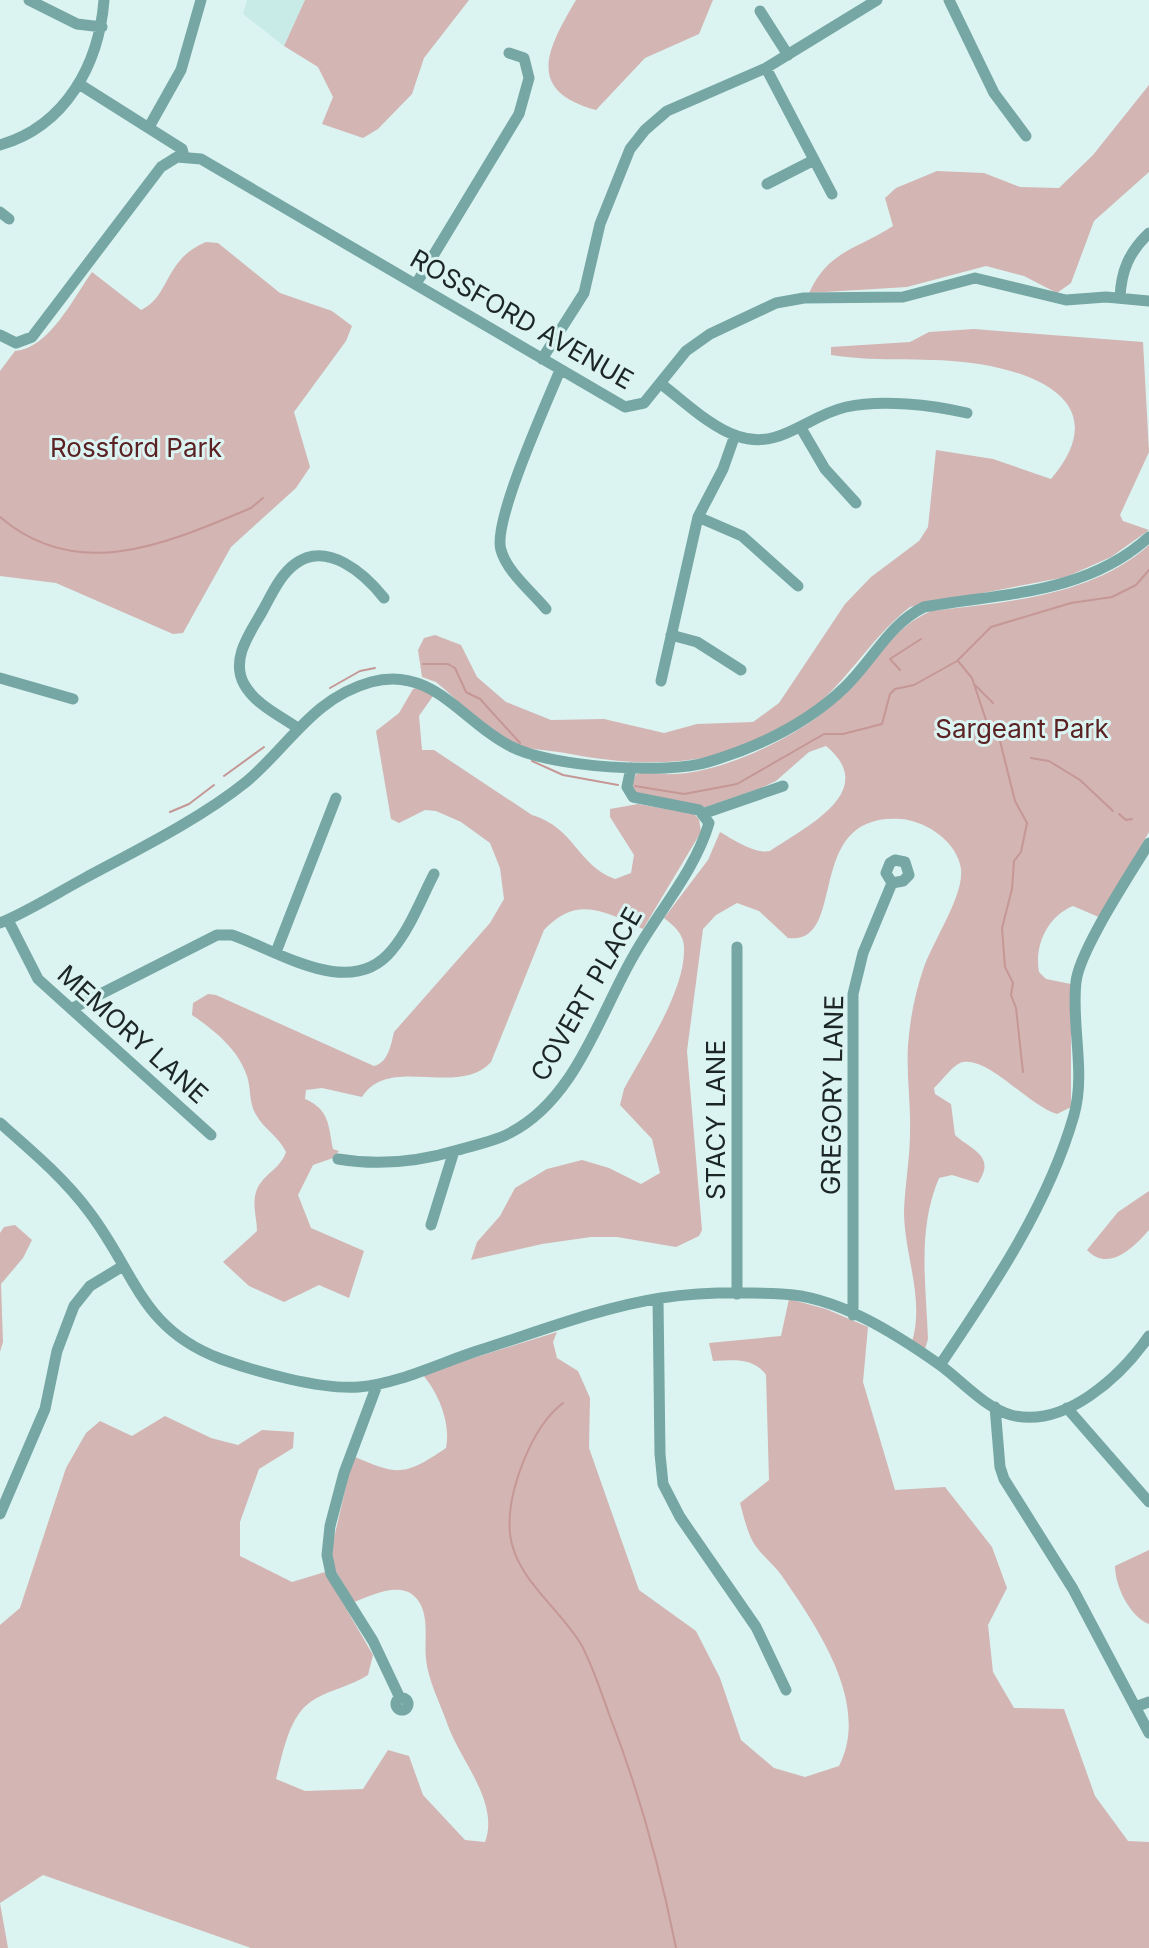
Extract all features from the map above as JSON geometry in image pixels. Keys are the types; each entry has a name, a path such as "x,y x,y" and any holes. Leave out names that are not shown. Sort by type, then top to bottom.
{"street":[{"path":"29,0 77,24 102,27"},
{"path":"0,145 40,126 79,84 97,49 104,0"},
{"path":"149,127 181,70 201,0"},
{"path":"542,359 588,283 600,224 636,141 667,111 766,68 877,0"},
{"path":"949,0 994,93 1026,136"},
{"path":"760,11 788,55"},
{"path":"416,284 513,125 527,87 527,64 519,54 509,53"},
{"path":"766,68 832,194"},
{"name":"ROSSFORD AVENUE","path":"79,84 182,149 184,156 209,163 560,370 630,407 644,403 693,346 733,320 776,303 804,298 903,297 975,278 1066,300 1120,298 1149,301"},
{"path":"0,335 16,343 32,337 155,174 171,160 184,156"},
{"path":"767,184 814,160"},
{"path":"1120,298 1125,264 1149,233"},
{"path":"546,609 503,557 499,538 513,489 560,370"},
{"path":"661,384 735,435 774,439 824,415 853,406 927,407 967,413"},
{"path":"801,428 817,459 856,503"},
{"path":"661,681 698,517 723,469 735,435"},
{"path":"698,517 742,536 798,586"},
{"path":"4,922 135,851 232,792 265,763 296,727 320,707 356,687 378,680 407,679 434,689 518,750 631,768 684,768 761,743 808,717 844,688 888,635 911,613 924,607 1075,582 1113,564 1149,537"},
{"path":"296,727 256,700 240,673 243,646 281,579 304,559 327,557 353,567 384,598"},
{"path":"671,635 697,642 741,670"},
{"path":"0,678 73,699"},
{"path":"631,768 627,787 633,797 705,813 783,786"},
{"path":"276,952 336,798"},
{"name":"COVERT PLACE","path":"338,1159 391,1163 454,1151 511,1133 566,1082 628,964 699,848 709,823 705,813"},
{"path":"940,1365 1016,1245 1045,1189 1074,1115 1077,1096 1075,996 1079,967 1149,843"},
{"path":"71,1009 209,937 232,935 332,973 349,973 372,966 398,942 434,874"},
{"name":"GREGORY LANE","path":"853,1315 853,994 863,953 892,883"},
{"name":"MEMORY LANE","path":"4,922 38,979 211,1135"},
{"name":"STACY LANE","path":"737,947 737,1294"},
{"path":"0,1123 75,1194 161,1324 211,1355 325,1384 350,1388 377,1385 516,1339 658,1299 792,1294 853,1315 940,1365 995,1407 1010,1414 1031,1417 1067,1408 1106,1382 1148,1338"},
{"path":"431,1225 454,1151"},
{"path":"0,1514 45,1409 57,1351 74,1306 90,1286 123,1266"},
{"path":"658,1299 663,1484 685,1525 756,1627 786,1690"},
{"path":"377,1385 344,1473 327,1555 331,1574 368,1632 400,1698"},
{"path":"995,1407 1004,1479 1072,1588 1149,1733"},
{"path":"1067,1408 1149,1502"},
{"path":"1135,1707 1149,1702"}],"shaded area":[{"path":"247,0 305,0 284,46 243,14"}],"green space":[{"path":"305,0 469,0 424,58 412,94 378,129 363,138 322,124 333,97 318,67 284,46"},
{"path":"576,0 713,0 699,34 645,58 596,110 573,102 559,91 551,79 548,66 557,35"},
{"path":"1149,85 1149,172 1094,221 1071,283 1057,293 1024,276 986,266 907,287 809,293 825,268 835,259 893,226 885,198 896,188 937,171 984,173 1020,187 1059,188 1093,155"},
{"name":"Rossford Park","path":"206,242 218,243 280,293 332,311 352,326 346,341 294,412 310,467 296,488 231,547 183,633 173,634 56,583 0,576 0,371 15,351 27,348 50,332 92,272 141,310 157,296 182,258"},
{"path":"974,329 1143,342 1149,452 1120,515 1123,521 1149,530 1111,557 1066,577 910,607 818,704 790,725 760,741 698,759 633,762 518,745 502,738 436,682 422,677 418,650 424,638 435,635 461,645 477,677 506,702 551,720 604,719 664,733 697,724 753,722 779,703 845,604 871,577 919,541 928,527 936,450 993,459 1051,479 1068,454 1075,433 1073,414 1063,399 1047,386 1027,377 979,364 831,355 831,347 910,342 929,332"},
{"name":"Sargeant Park","path":"1149,545 1149,832 1101,918 1073,906 1056,917 1041,942 1039,972 1046,979 1071,984 1071,1107 1057,1114 1046,1109 997,1074 973,1062 959,1063 934,1088 935,1094 951,1104 955,1135 980,1155 985,1166 978,1183 952,1175 939,1178 932,1198 925,1237 928,1339 925,1349 912,1342 916,1309 904,1211 910,1132 908,1047 920,978 958,893 961,869 954,850 940,835 921,824 901,819 870,822 850,836 838,856 818,922 807,935 788,938 759,911 737,903 716,915 703,929 687,1051 702,1230 699,1236 676,1247 617,1237 591,1237 471,1260 477,1242 500,1216 515,1188 547,1169 582,1160 609,1168 641,1184 660,1173 652,1139 620,1105 624,1089 671,1001 683,964 682,938 664,918 708,860 720,832 751,848 770,851 832,806 842,793 845,778 841,762 826,746 809,752 776,781 703,808 637,795 632,786 636,774 691,772 750,755 820,715 848,689 899,631 931,611 1017,600 1074,586 1101,576"},
{"path":"420,687 433,696 419,716 422,750 434,750 532,815 557,828 603,873 615,879 631,873 634,855 610,817 610,809 638,804 694,814 699,819 701,832 643,929 604,912 580,909 556,919 544,930 491,1062 477,1072 461,1077 389,1078 374,1085 362,1097 322,1088 306,1090 305,1099 324,1113 333,1149 339,1151 333,1158 313,1165 298,1195 311,1228 364,1251 349,1298 319,1285 284,1302 249,1286 223,1262 257,1231 256,1192 286,1152 255,1113 247,1076 238,1057 217,1034 192,1015 193,1003 208,994 216,995 374,1066 386,1057 394,1032 490,923 504,899 500,868 490,843 461,822 436,811 425,810 399,823 391,819 376,731 399,713 413,689"},
{"path":"1149,1191 1149,1230 1136,1244 1121,1255 1104,1259 1087,1250 1118,1212"},
{"path":"15,1225 32,1240 23,1258 1,1284 3,1342 0,1352 0,1233 4,1227"},
{"path":"789,1299 826,1309 868,1327 863,1382 895,1490 945,1487 992,1547 1007,1588 988,1625 993,1672 1014,1708 1064,1709 1095,1796 1128,1841 1149,1842 1149,1948 251,1948 43,1875 0,1903 0,1625 20,1608 66,1468 86,1433 100,1421 132,1436 165,1416 211,1438 238,1445 262,1430 294,1432 293,1448 259,1469 240,1522 240,1556 292,1582 325,1572 373,1655 368,1675 306,1705 288,1734 276,1779 305,1791 363,1789 388,1750 409,1756 423,1795 465,1840 485,1842 488,1827 483,1796 453,1737 429,1675 421,1605 411,1593 403,1590 378,1593 354,1602 334,1568 331,1551 353,1456 391,1470 401,1470 420,1464 446,1448 447,1429 442,1409 434,1390 422,1374 557,1332 553,1342 557,1358 578,1371 590,1398 589,1448 639,1590 696,1631 720,1678 741,1740 774,1768 805,1777 839,1766 847,1742 849,1717 836,1667 796,1596 754,1543 740,1503 769,1480 766,1375 749,1362 713,1361 709,1343 781,1336"},
{"path":"1149,1550 1149,1624 1136,1615 1125,1600 1115,1566"},
{"path":"0,1903 8,1948 0,1948"}],"waterway":[{"path":"0,517 30,537 60,549 92,553 124,551 188,534 251,508 263,498"},
{"path":"635,786 684,794 737,784 824,734 843,734 882,724 890,694 895,689 914,685 957,661 991,627 1071,603 1112,597 1136,585 1149,570"},
{"path":"900,670 890,659 921,639"},
{"path":"958,661 972,678 986,720 1000,741 1015,801 1027,823 1021,852 1014,861 1012,889 1002,928 1005,967 1013,983 1011,995 1016,1008 1023,1072"},
{"path":"423,664 448,664 455,668 466,692 480,699 520,743"},
{"path":"330,688 360,671 375,668"},
{"path":"975,685 993,703"},
{"path":"224,776 264,747"},
{"path":"1031,758 1049,761 1080,780 1113,811"},
{"path":"532,761 563,775 618,785"},
{"path":"170,812 189,804 214,785"},
{"path":"1119,814 1126,820 1132,819"},
{"path":"563,1403 541,1428 523,1462 512,1500 510,1534 520,1565 573,1632 593,1671 639,1801 676,1948"}]}
